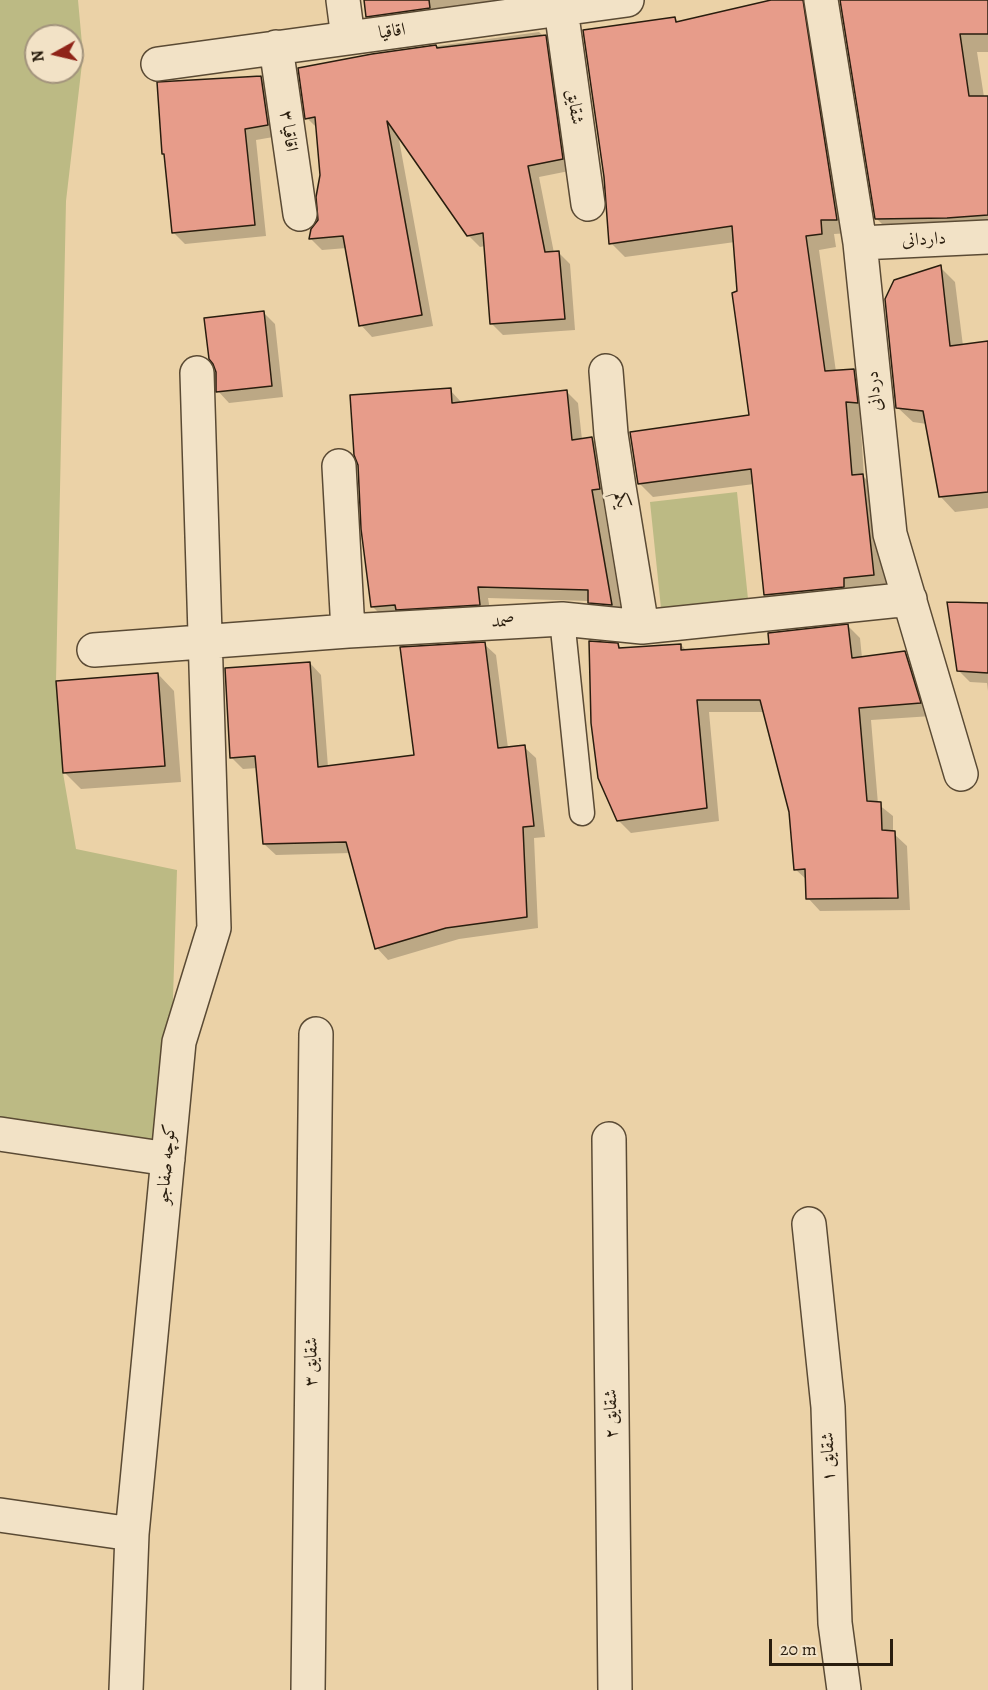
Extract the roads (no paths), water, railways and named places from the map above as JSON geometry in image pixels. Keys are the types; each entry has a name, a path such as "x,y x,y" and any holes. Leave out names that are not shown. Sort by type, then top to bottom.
{"street":[{"path":"343,0 348,38"},
{"name":"اقاقیا","path":"158,64 627,0"},
{"name":"دردانی","path":"821,0 860,243 890,534 961,774"},
{"name":"شقایق","path":"561,9 588,204"},
{"name":"اقاقیا ۳","path":"276,47 300,214"},
{"name":"داردانی","path":"860,243 988,237"},
{"name":"یکم","path":"606,371 613,445 642,627"},
{"name":"کوچه صفاجو","path":"126,1690 132,1534 179,1042 214,928 197,373"},
{"path":"339,466 348,631"},
{"name":"صمد","path":"94,650 348,631 562,619 642,627 910,599"},
{"name":"شقایق ۳","path":"308,1690 315,1034"},
{"path":"0,1134 168,1159"},
{"name":"شقایق ۲","path":"609,1139 615,1690"},
{"name":"شقایق ۱","path":"809,1224 828,1407 835,1623 844,1690"},
{"path":"0,1515 132,1534"}],"lane":[{"path":"562,619 582,813"}]}
